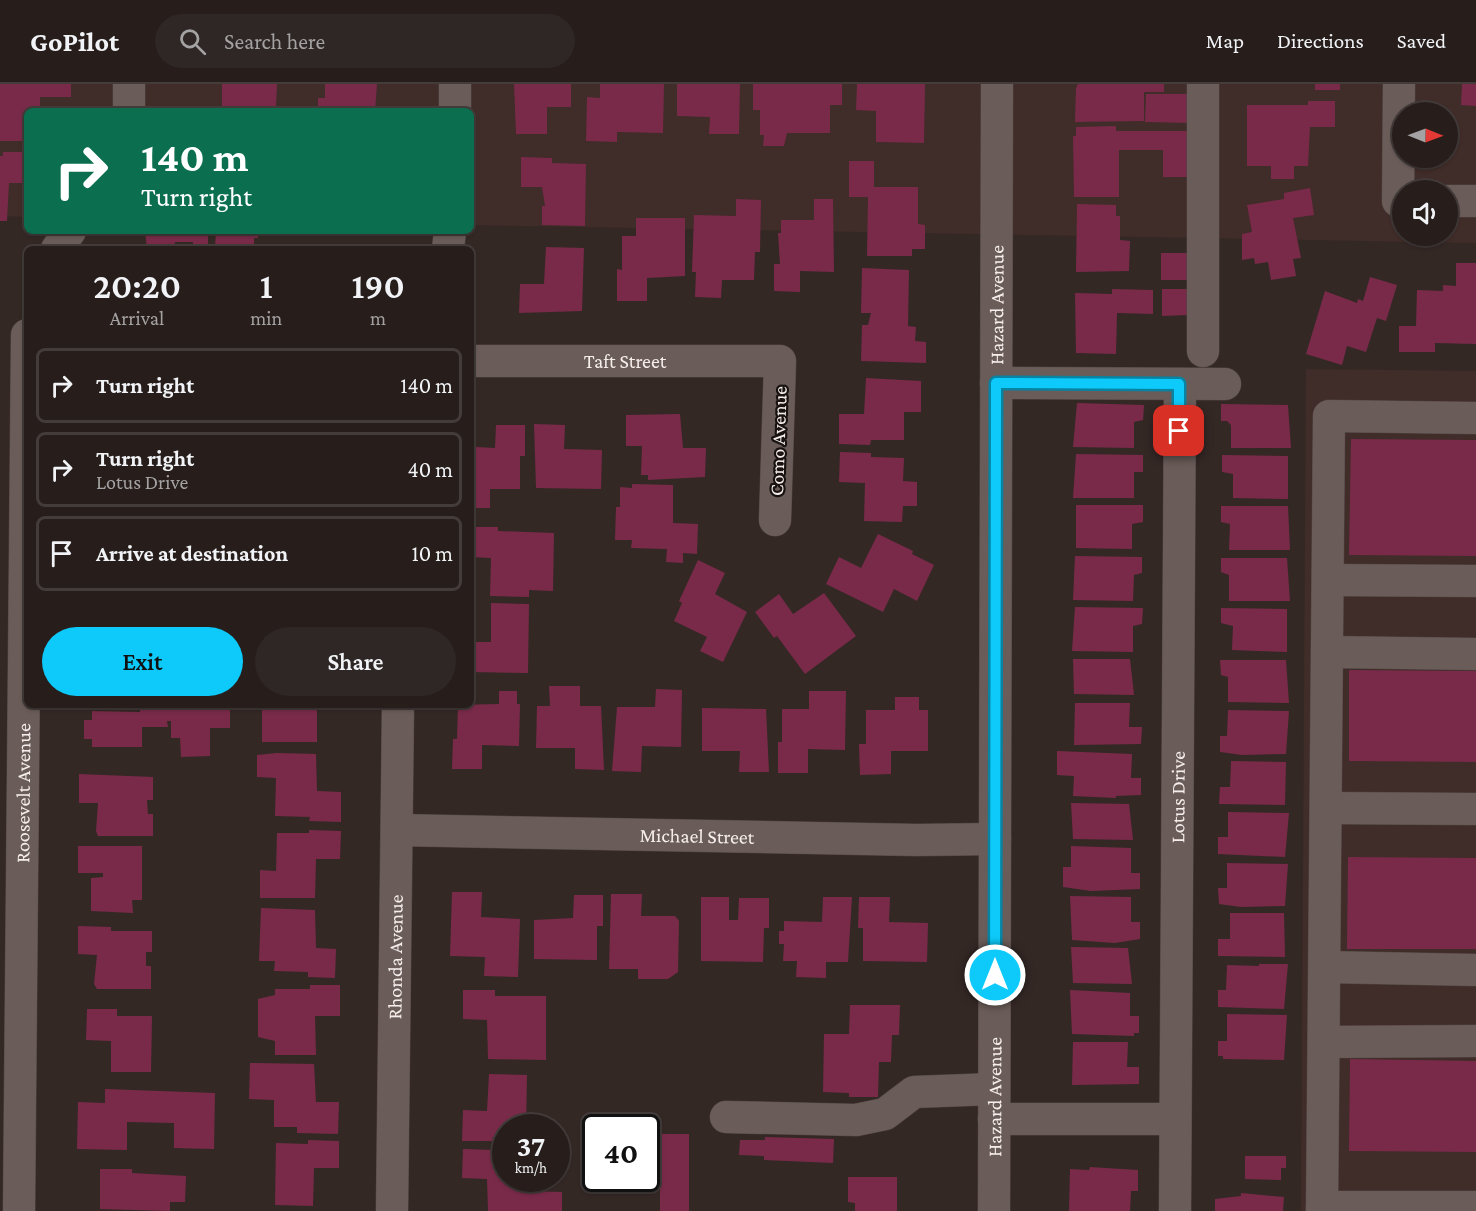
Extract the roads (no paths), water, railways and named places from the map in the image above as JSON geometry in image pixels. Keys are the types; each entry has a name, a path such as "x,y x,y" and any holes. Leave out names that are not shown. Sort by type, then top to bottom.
{"street":[{"path":"129,84 129,108"},
{"path":"454,84 455,108"},
{"name":"Hazard Avenue","path":"994,1211 997,84"},
{"path":"1203,84 1203,351"},
{"path":"1399,84 1400,180"},
{"path":"1458,201 1476,201"},
{"name":"Roosevelt Avenue","path":"18,337 19,1211"},
{"name":"Taft Street","path":"474,361 780,361"},
{"name":"Como Avenue","path":"775,520 780,361"},
{"path":"996,383 1225,384"},
{"name":"Lotus Drive","path":"1175,1211 1179,384"},
{"path":"1476,418 1329,416 1322,1209 1476,1207"},
{"path":"1328,580 1476,581"},
{"path":"1328,651 1476,654"},
{"name":"Rhonda Avenue","path":"392,1211 398,708"},
{"path":"1326,808 1476,809"},
{"name":"Michael Street","path":"397,830 917,840 995,839"},
{"path":"1325,968 1476,970"},
{"path":"1324,1042 1476,1041"},
{"path":"726,1117 856,1120 885,1114 914,1092 994,1104 1175,1119"}]}
